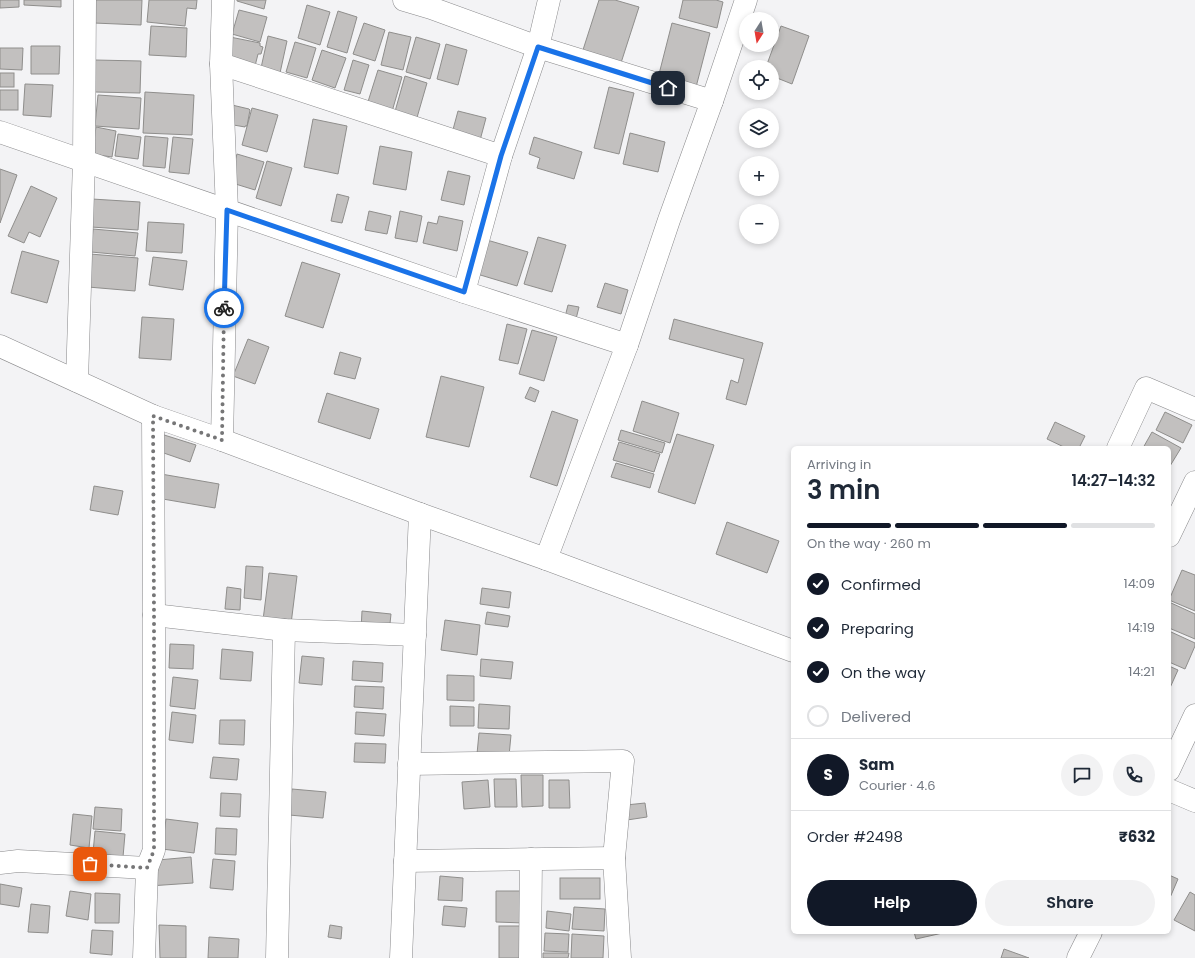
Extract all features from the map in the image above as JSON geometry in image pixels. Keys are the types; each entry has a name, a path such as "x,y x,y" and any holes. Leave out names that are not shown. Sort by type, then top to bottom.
{"street":[{"path":"77,381 84,161 85,0"},
{"path":"222,440 227,210 221,64 223,0"},
{"path":"404,0 432,4 538,47 712,101"},
{"path":"464,292 501,156 538,47 549,0"},
{"path":"546,559 627,345 746,0"},
{"path":"221,64 501,156"},
{"path":"0,132 464,292 627,345"},
{"path":"0,346 153,416 222,440 791,650"},
{"path":"1119,446 1146,388 1195,409"},
{"path":"144,958 147,868 154,850 153,416"},
{"path":"1171,532 1195,482"},
{"path":"401,958 420,514"},
{"path":"154,615 284,630 415,635"},
{"path":"277,958 284,630"},
{"path":"1171,766 1195,715"},
{"path":"409,764 623,762 614,858 620,958"},
{"path":"1171,791 1195,801"},
{"path":"405,861 614,858"},
{"path":"530,958 531,859"},
{"path":"0,863 18,860 147,868"},
{"path":"1078,958 1090,934"}],"building":[{"path":"0,0 19,0 19,7 0,8"},
{"path":"24,0 61,0 61,7 24,5"},
{"path":"95,0 142,0 141,25 94,23"},
{"path":"149,0 197,0 196,9 187,8 185,26 147,22"},
{"path":"237,0 266,0 264,9"},
{"path":"599,0 615,0 639,7 620,66 582,53"},
{"path":"683,0 716,0 723,2 717,28 679,18"},
{"path":"307,5 330,12 320,45 298,38"},
{"path":"239,10 267,17 260,42 232,34"},
{"path":"338,11 357,17 347,53 327,47"},
{"path":"364,23 385,30 375,61 353,54"},
{"path":"672,23 710,33 695,91 657,82"},
{"path":"151,26 187,28 186,57 149,55"},
{"path":"781,26 809,36 792,84 779,79 779,60 769,60 771,52 779,52 779,31"},
{"path":"389,32 411,37 403,70 381,65"},
{"path":"268,36 287,41 280,73 261,68"},
{"path":"230,37 260,43 260,46 263,47 261,54 258,54 255,66 226,60"},
{"path":"416,37 440,44 430,79 406,72"},
{"path":"295,42 316,48 307,78 286,72"},
{"path":"446,44 467,50 458,85 437,79"},
{"path":"31,46 60,46 59,74 31,74"},
{"path":"0,48 23,48 22,70 0,69"},
{"path":"322,50 346,58 335,88 312,80"},
{"path":"95,60 141,61 140,93 95,92"},
{"path":"353,60 369,65 360,94 344,90"},
{"path":"378,70 402,77 391,115 366,108"},
{"path":"0,73 14,73 14,87 0,87"},
{"path":"405,76 427,83 416,121 394,115"},
{"path":"25,84 53,85 51,117 23,115"},
{"path":"609,87 634,93 619,154 594,148"},
{"path":"0,90 18,90 18,110 0,110"},
{"path":"145,92 194,95 192,135 143,133"},
{"path":"98,95 141,98 139,129 95,126"},
{"path":"232,105 250,110 247,126 245,127 228,124"},
{"path":"252,108 278,115 267,152 242,145"},
{"path":"458,111 486,118 479,144 451,137"},
{"path":"313,119 347,126 338,174 304,167"},
{"path":"96,127 116,131 112,157 92,154"},
{"path":"630,133 665,142 658,172 623,164"},
{"path":"118,134 141,137 138,159 115,156"},
{"path":"145,136 168,138 165,168 143,166"},
{"path":"173,137 193,139 189,174 169,172"},
{"path":"534,137 582,152 574,179 537,168 540,158 529,154"},
{"path":"380,146 412,152 406,190 373,184"},
{"path":"237,154 264,162 255,190 229,182"},
{"path":"267,161 292,168 281,206 256,198"},
{"path":"0,169 17,175 0,223"},
{"path":"448,171 470,176 464,205 441,200"},
{"path":"31,186 57,198 40,237 29,232 24,243 8,236"},
{"path":"337,194 349,197 342,223 331,221"},
{"path":"92,199 140,202 138,230 91,227"},
{"path":"369,211 391,216 387,234 365,230"},
{"path":"400,211 422,216 417,242 395,238"},
{"path":"439,216 463,221 457,251 423,243 428,222 437,224"},
{"path":"148,222 184,224 182,253 146,251"},
{"path":"93,229 138,233 135,256 91,252"},
{"path":"538,237 566,245 552,292 524,284"},
{"path":"487,240 528,252 517,286 477,274"},
{"path":"22,251 59,261 47,303 11,293"},
{"path":"90,254 138,258 135,291 88,287"},
{"path":"153,257 187,261 183,290 149,285"},
{"path":"302,262 340,274 323,328 285,316"},
{"path":"605,283 628,290 621,314 597,307"},
{"path":"568,305 579,307 576,319 565,317"},
{"path":"142,317 174,319 171,360 139,358"},
{"path":"674,319 763,343 746,405 726,399 731,380 738,383 744,359 669,339"},
{"path":"507,324 527,329 518,364 499,360"},
{"path":"532,330 557,337 544,381 519,374"},
{"path":"248,339 269,347 255,384 233,376"},
{"path":"340,352 361,358 355,379 334,374"},
{"path":"441,376 484,387 469,447 426,437"},
{"path":"530,387 539,391 535,402 525,398"},
{"path":"327,393 379,409 370,439 318,422"},
{"path":"642,401 679,413 670,443 633,431"},
{"path":"552,411 578,420 557,486 530,477"},
{"path":"1165,412 1192,425 1183,443 1156,430"},
{"path":"1055,422 1085,436 1080,446 1062,446 1047,439"},
{"path":"621,430 665,443 662,453 618,440"},
{"path":"1152,432 1181,448 1171,464 1171,446 1144,446"},
{"path":"161,434 196,445 190,462 155,450"},
{"path":"677,434 714,445 695,504 658,492"},
{"path":"619,442 660,454 654,472 613,460"},
{"path":"616,463 654,474 650,488 611,477"},
{"path":"161,474 219,484 215,508 157,498"},
{"path":"94,486 123,491 118,515 90,510"},
{"path":"727,522 779,541 767,573 716,554"},
{"path":"246,566 263,567 261,600 244,598"},
{"path":"1182,570 1195,575 1195,611 1171,601 1171,595"},
{"path":"269,573 297,576 291,624 263,620"},
{"path":"227,587 241,589 240,610 225,609"},
{"path":"482,588 511,592 509,608 480,604"},
{"path":"1171,603 1195,614 1195,639 1171,629"},
{"path":"362,611 391,614 389,633 361,630"},
{"path":"487,612 510,616 508,627 485,624"},
{"path":"445,620 480,625 477,655 441,650"},
{"path":"1171,632 1195,643 1185,669 1171,663"},
{"path":"170,644 194,645 193,669 169,668"},
{"path":"222,649 253,652 251,681 220,679"},
{"path":"302,656 324,658 322,685 299,683"},
{"path":"481,659 513,662 511,679 480,676"},
{"path":"353,661 383,663 382,682 352,680"},
{"path":"1171,667 1178,670 1171,686"},
{"path":"447,675 474,676 474,701 447,700"},
{"path":"173,677 198,680 195,709 170,706"},
{"path":"355,686 384,687 383,709 354,707"},
{"path":"479,704 510,706 509,729 478,728"},
{"path":"450,706 474,707 474,726 450,726"},
{"path":"172,712 196,715 193,743 169,740"},
{"path":"356,712 386,714 384,736 355,734"},
{"path":"220,720 245,720 244,745 219,744"},
{"path":"479,733 511,735 509,756 477,754"},
{"path":"355,743 386,744 385,763 354,762"},
{"path":"213,757 239,759 237,780 210,778"},
{"path":"521,775 543,775 543,806 522,807"},
{"path":"494,779 516,779 517,807 495,807"},
{"path":"488,780 490,807 464,809 462,782"},
{"path":"549,780 569,780 570,808 549,808"},
{"path":"292,789 326,792 323,818 289,815"},
{"path":"221,793 241,794 240,817 220,816"},
{"path":"645,803 647,817 627,820 626,805"},
{"path":"95,807 122,809 121,831 93,829"},
{"path":"73,814 92,816 89,848 70,845"},
{"path":"166,819 198,823 194,853 162,849"},
{"path":"216,828 237,829 236,855 215,854"},
{"path":"95,831 125,834 123,857 93,853"},
{"path":"191,857 193,883 149,886 147,861"},
{"path":"213,859 235,861 233,890 210,888"},
{"path":"440,876 463,878 462,901 438,900"},
{"path":"1171,876 1178,879 1171,895"},
{"path":"560,878 600,878 600,899 560,899"},
{"path":"0,884 22,888 19,907 0,904"},
{"path":"70,891 91,894 88,920 66,916"},
{"path":"496,891 524,891 524,923 496,922"},
{"path":"1190,892 1195,895 1195,931 1174,920"},
{"path":"95,893 120,894 119,923 95,923"},
{"path":"31,904 50,906 48,933 28,932"},
{"path":"444,906 467,908 465,927 442,925"},
{"path":"574,907 605,909 604,931 572,929"},
{"path":"547,911 571,914 569,931 546,928"},
{"path":"159,925 186,926 186,958 160,958"},
{"path":"330,925 342,927 341,939 328,937"},
{"path":"499,926 523,926 523,958 499,958"},
{"path":"92,930 113,931 112,955 90,953"},
{"path":"545,933 569,934 568,952 544,951"},
{"path":"572,934 604,936 603,958 571,958"},
{"path":"915,934 938,934 916,939"},
{"path":"209,937 239,939 238,958 208,958"},
{"path":"1004,949 1029,958 1001,958"},
{"path":"543,953 569,953 568,958 543,958"}],"way so far":[{"path":"90,864 147,868 154,850 153,416 222,440 224,308"}],"route":[{"path":"224,308 227,210 464,292 501,156 538,47 668,88"}]}
